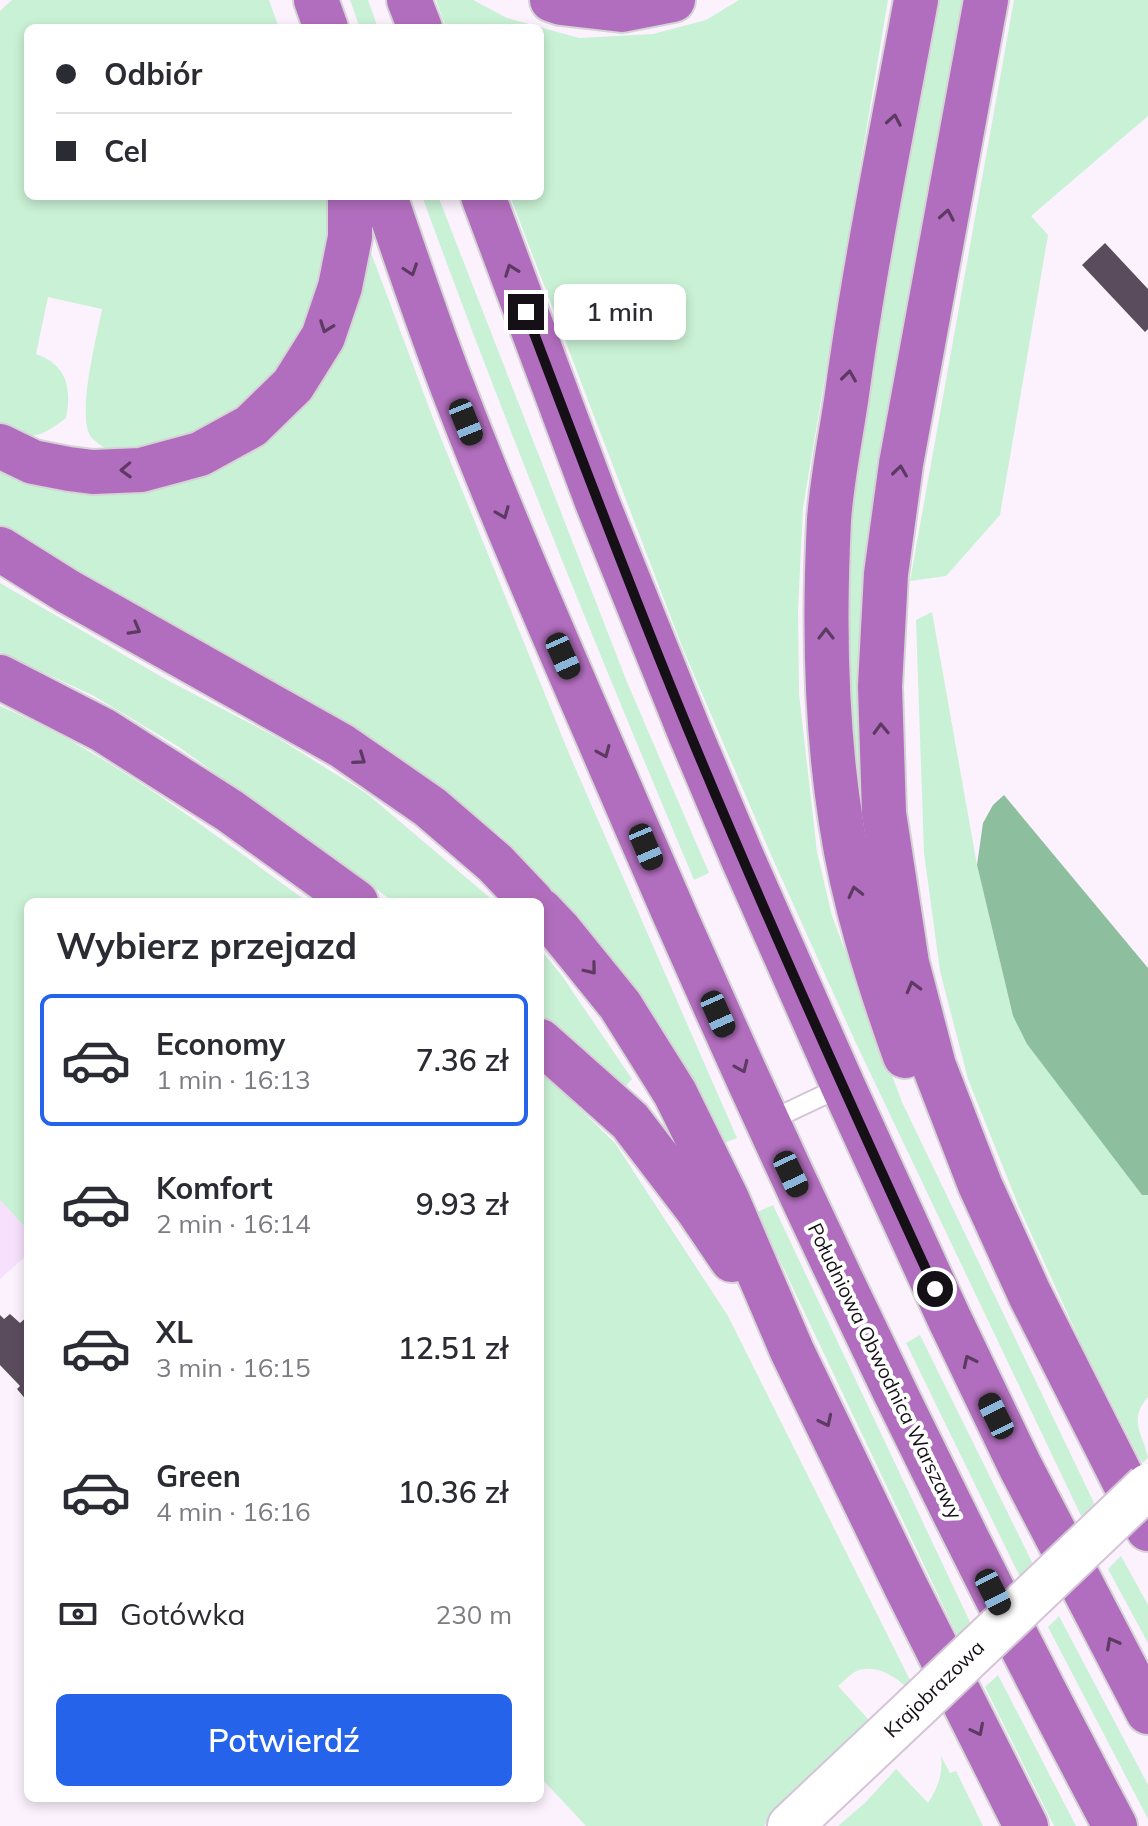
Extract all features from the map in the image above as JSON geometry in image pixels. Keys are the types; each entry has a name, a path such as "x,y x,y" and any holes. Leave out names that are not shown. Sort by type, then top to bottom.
{"highway":[{"path":"316,0 325,24"},
{"path":"409,0 418,24"},
{"path":"552,0 622,10 673,0"},
{"path":"916,0 856,327 830,516 826,635 830,729 841,824 878,982 938,1139 989,1243 1092,1420"},
{"path":"986,0 901,464 886,574 880,686 884,813 907,963 934,1066 980,1185 1030,1295 1148,1529"},
{"path":"0,446 33,462 69,469 93,472 141,470 200,454 251,426 293,385 323,337 340,287 350,237 350,200"},
{"name":"Południowa Obwodnica Warszawy","path":"386,200 455,396 705,987 876,1355 980,1567 1115,1826"},
{"path":"484,200 597,502 742,857 949,1318 1020,1466 1148,1712"},
{"path":"0,549 67,591 342,746 430,807 495,863 528,898"},
{"path":"0,677 103,730 230,811 350,898"},
{"path":"544,914 620,1005 675,1093 727,1199 792,1351 1026,1826"},
{"path":"544,1045 630,1121 698,1210 792,1351"}],"street":[{"name":"Krajobrazowa","path":"790,1826 1148,1486"}],"lane":[{"path":"767,1122 843,1086"}],"shaded area":[{"path":"0,1200 24,1226 24,1258 0,1279"}],"green space":[{"path":"12,0 269,0 278,24 24,24 24,200 327,200 325,268 310,317 291,358 256,400 209,428 173,442 111,452 95,441 87,427 86,412 89,375 102,309 48,297 36,354 55,364 65,379 68,397 66,418 34,436 18,433 0,423 0,11"},
{"path":"350,0 368,0 377,24 359,24"},
{"path":"436,0 473,0 507,18 529,24 445,24"},
{"path":"739,0 888,0 803,508 798,610 799,694 817,852 832,916 902,1102 1095,1505 1082,1518 854,1039 683,649 512,200 544,200 544,28 579,38 653,34 706,20"},
{"path":"937,0 965,0 921,233 884,456 864,832 849,686 846,571 877,324"},
{"path":"1014,0 1148,0 1148,116 1031,216 1048,235 1000,515 946,576 910,581"},
{"path":"424,200 440,200 627,682 709,873 694,880 554,540"},
{"path":"361,226 434,421 570,756 737,1138 724,1143 628,986 572,910 500,835 400,761 0,529 0,465 62,487 117,495 169,484 226,463"},
{"path":"0,583 167,680 276,737 366,793 490,898 388,898 179,747 94,696 0,652"},
{"path":"932,612 977,865 1013,1016 1141,1194 1148,1195 1148,1397 1138,1421 1148,1458 1142,1463 1081,1343 1019,1207 968,1079 940,971 924,853 916,620"},
{"path":"0,706 82,747 121,771 302,898 24,898 24,1226 0,1200"},
{"path":"1004,795 1148,968 1148,1195 1142,1195 1027,1044 1013,1016 977,865 983,823 993,805"},
{"path":"544,954 632,1079 623,1089 544,1017"},
{"path":"544,1074 615,1143 728,1316 911,1682 906,1687 885,1672 865,1669 853,1673 838,1686 870,1721 764,1826 586,1826 544,1781"},
{"path":"773,1205 971,1624 958,1637 757,1212"},
{"path":"920,1335 1033,1564 1020,1577 906,1343"},
{"path":"1121,1556 1148,1605 1148,1643 1108,1569"},
{"path":"1059,1616 1148,1785 1148,1819 1048,1627"},
{"path":"998,1675 1076,1826 1054,1826 985,1687"},
{"path":"941,1756 950,1773 956,1771 983,1826 838,1826 865,1803 896,1769 928,1803 939,1781"}],"building":[{"path":"1105,243 1148,289 1148,329 1145,332 1082,265"},
{"path":"10,1314 20,1323 24,1320 24,1397 17,1389 20,1386 0,1365 0,1315 4,1319"}],"route":[{"path":"526,312 597,502 689,731 935,1289"}]}
